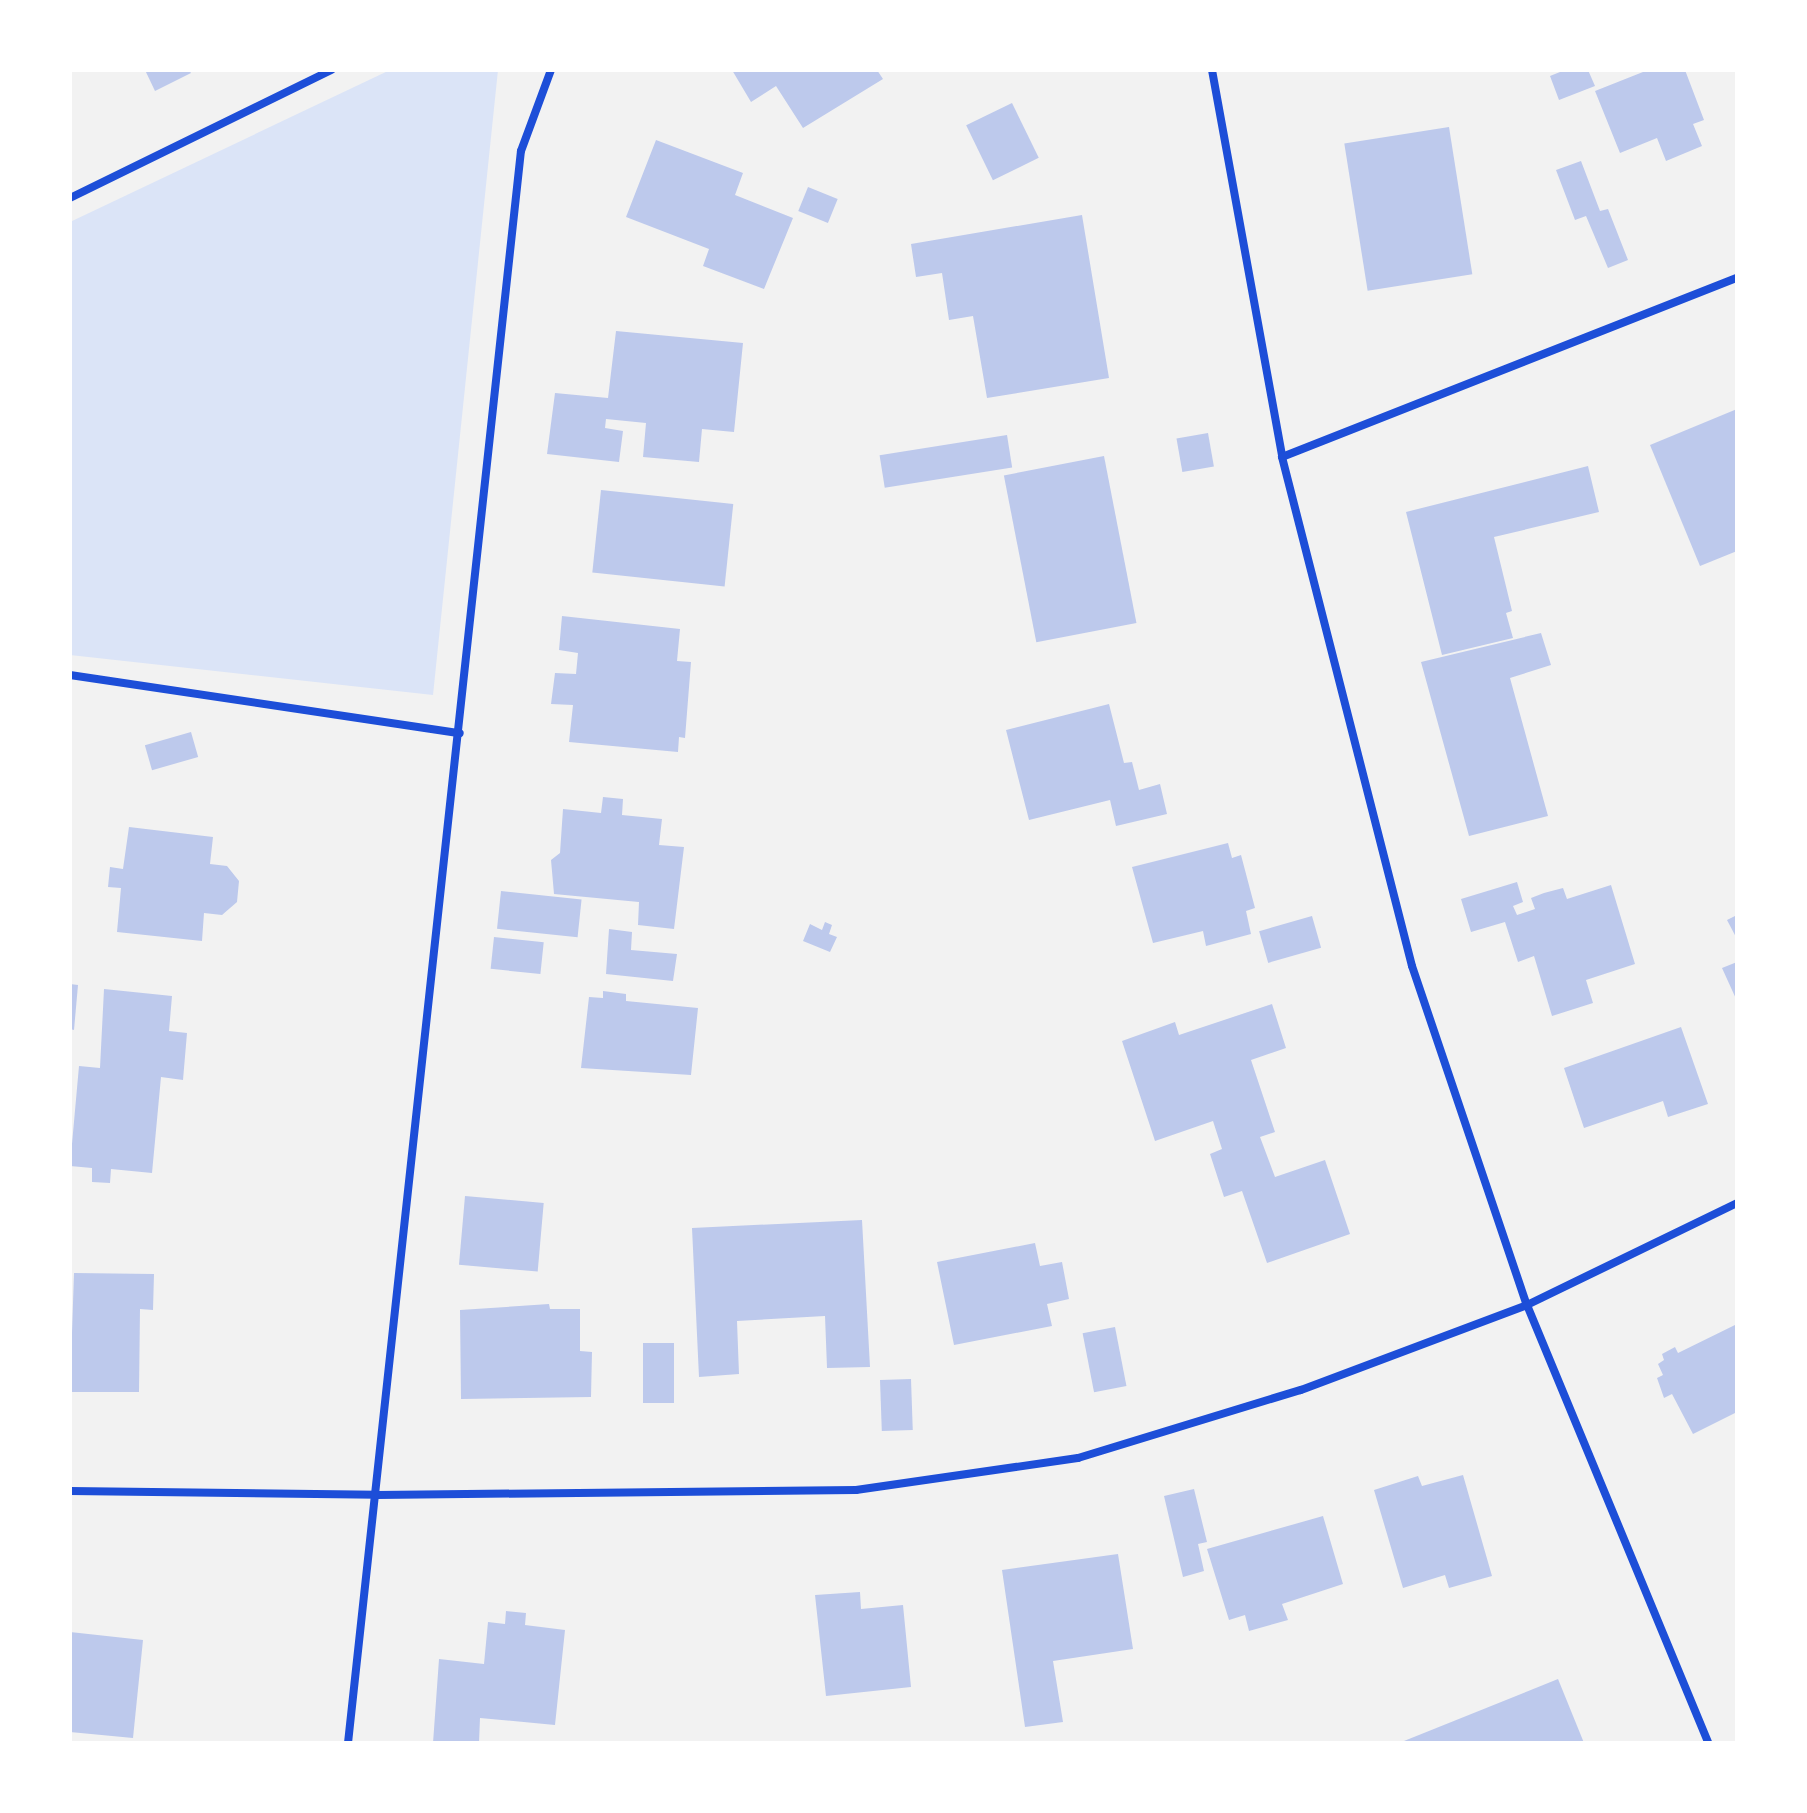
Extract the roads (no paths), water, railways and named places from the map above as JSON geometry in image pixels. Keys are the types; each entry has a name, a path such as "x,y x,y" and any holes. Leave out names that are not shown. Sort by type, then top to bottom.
{"street":[{"path":"70,198 331,70"},
{"path":"348,1743 521,151 551,70"},
{"path":"1212,70 1282,457 1412,966 1527,1305 1708,1743"},
{"path":"1282,457 1737,278"},
{"path":"70,675 460,733"},
{"path":"70,1491 377,1495 856,1490 1078,1458 1301,1390 1527,1305 1737,1203"}]}
